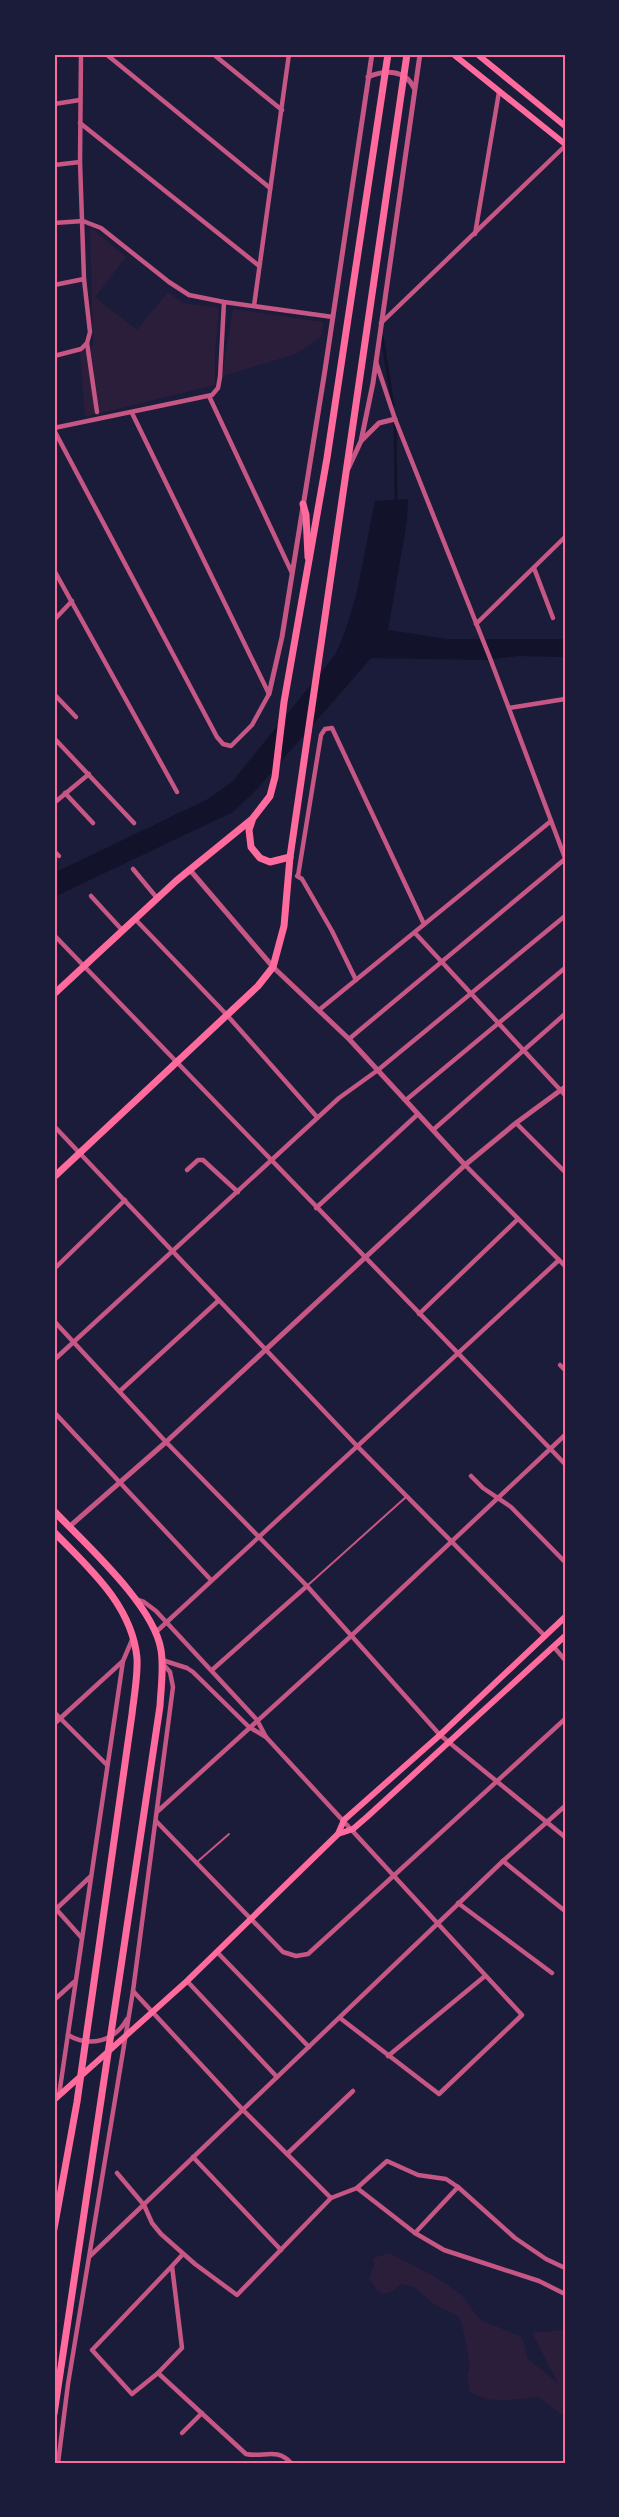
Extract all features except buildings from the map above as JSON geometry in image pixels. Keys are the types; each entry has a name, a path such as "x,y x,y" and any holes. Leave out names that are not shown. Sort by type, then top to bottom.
{"main road":[{"path":"54,994 157,898 253,818 270,796 275,777 284,702 309,561 388,54"},
{"path":"54,1177 258,986 273,967 284,926 290,857 407,54"},
{"path":"453,54 565,145"},
{"path":"477,54 565,126"},
{"path":"303,504 306,515 306,543 309,561"},
{"path":"253,818 249,840 256,854 270,862 290,857"},
{"path":"54,1511 135,1599 156,1632 162,1662 157,1728 54,2414"},
{"path":"54,2229 78,2090 132,1714 137,1660 133,1637 120,1607 104,1586 56,1537"},
{"path":"56,2098 126,2038 218,1952 338,1834 344,1820 440,1735 565,1617"},
{"path":"338,1834 353,1829 565,1636"}],"street":[{"path":"81,54 80,162 84,279 90,332 87,343 98,412"},
{"path":"106,54 270,188"},
{"path":"213,54 282,110"},
{"path":"254,306 289,54"},
{"path":"224,302 220,377 218,388 210,395 54,429 217,737 223,744 231,746 252,725 269,694 282,638 372,54"},
{"path":"348,469 361,441 373,383 420,54"},
{"path":"368,77 380,72 398,73 411,82 415,89"},
{"path":"475,234 499,92"},
{"path":"54,104 80,100"},
{"path":"80,123 258,265"},
{"path":"380,324 565,145"},
{"path":"54,165 80,162"},
{"path":"54,223 83,220 101,228 178,289 189,295 333,317"},
{"path":"54,285 84,279"},
{"path":"54,356 81,349 87,343"},
{"path":"349,1039 565,858 489,655 395,419 375,359"},
{"path":"210,395 292,573"},
{"path":"132,413 269,694"},
{"path":"361,441 379,423 395,419"},
{"path":"476,624 565,537"},
{"path":"534,568 553,618"},
{"path":"54,570 177,792"},
{"path":"54,620 72,601"},
{"path":"54,694 76,717"},
{"path":"509,708 565,699"},
{"path":"298,876 321,735 328,728 335,731 424,924"},
{"path":"54,738 134,823"},
{"path":"54,803 88,774"},
{"path":"65,793 93,824"},
{"path":"319,1010 551,821"},
{"path":"54,851 59,856"},
{"path":"133,869 157,898"},
{"path":"190,870 273,967 349,1039 465,1165 565,1266"},
{"path":"289,876 298,876 302,879 332,931 356,980"},
{"path":"91,896 123,931"},
{"path":"54,1359 317,1117 378,1070 565,916"},
{"path":"135,919 226,1014 317,1117"},
{"path":"415,933 524,1050 563,1088 565,1095"},
{"path":"54,935 565,1464"},
{"path":"406,1100 565,968"},
{"path":"433,1130 565,1014"},
{"path":"69,1527 166,1442 465,1165 563,1088"},
{"path":"316,1208 418,1114"},
{"path":"516,1123 565,1172"},
{"path":"54,1126 357,1447 545,1636"},
{"path":"188,1170 198,1160 203,1160 238,1192"},
{"path":"54,1269 125,1200"},
{"path":"419,1314 518,1219"},
{"path":"156,1632 559,1260"},
{"path":"120,1391 218,1301"},
{"path":"54,1321 166,1442 307,1586 440,1735 565,1837"},
{"path":"560,1365 565,1370"},
{"path":"54,1412 211,1580"},
{"path":"158,1811 351,1636 565,1435"},
{"path":"471,1476 483,1488 511,1507 565,1562"},
{"path":"212,1671 307,1586"},
{"path":"135,1599 150,1606 167,1622 257,1720 266,1737 522,2015 438,2094 340,2018"},
{"path":"56,2098 68,2035 123,1661 133,1637"},
{"path":"554,1647 565,1660"},
{"path":"54,1724 123,1661"},
{"path":"162,1662 193,1672 249,1728 266,1737"},
{"path":"58,2463 68,2384 126,2038 157,1822 173,1687 170,1672 162,1662"},
{"path":"54,1712 107,1765"},
{"path":"157,1822 283,1952 296,1956 308,1954 565,1719"},
{"path":"90,2256 458,1903 565,1806"},
{"path":"503,1861 565,1911"},
{"path":"81,1936 55,1909 91,1876"},
{"path":"458,1903 552,1973"},
{"path":"218,1952 309,2047"},
{"path":"388,2056 485,1976"},
{"path":"187,1981 278,2077"},
{"path":"54,2000 74,1982"},
{"path":"133,1991 243,2110 331,2198"},
{"path":"68,2035 85,2042 104,2040 119,2030 130,2011"},
{"path":"286,2154 353,2091"},
{"path":"194,2157 281,2250"},
{"path":"117,2174 144,2205 156,2229 183,2254 237,2295 331,2198 357,2188 387,2161 418,2175 446,2179 515,2238 546,2259 565,2268"},
{"path":"415,2233 458,2187"},
{"path":"357,2188 415,2233 444,2250 539,2281 565,2294"},
{"path":"172,2266 182,2348 158,2373 132,2394 92,2351 183,2254"},
{"path":"158,2373 246,2454 258,2455 273,2452 291,2463"},
{"path":"58,2383 68,2384"},
{"path":"182,2433 202,2413"}],"lane":[{"path":"307,1586 406,1497"},
{"path":"197,1862 229,1834"}],"shaded area":[{"path":"90,227 126,257 95,297 137,330 168,292 183,303 219,308 215,385 85,417 80,352 93,345"},
{"path":"233,309 323,322 321,337 296,354 222,376"},
{"path":"408,499 407,521 388,630 447,639 565,639 565,657 518,656 486,660 371,658 256,790 233,812 54,897 54,873 208,799 232,782 335,655 355,599 375,501"},
{"path":"389,2253 452,2288 463,2297 481,2320 520,2336 523,2339 528,2359 558,2383 532,2333 565,2330 565,2417 538,2397 494,2400 470,2392 467,2377 470,2364 462,2324 458,2316 432,2303 414,2287 401,2284 391,2292 383,2294 369,2279 374,2265 373,2258"}],"waterway":[{"path":"382,336 393,406"},
{"path":"395,422 396,501"}]}
